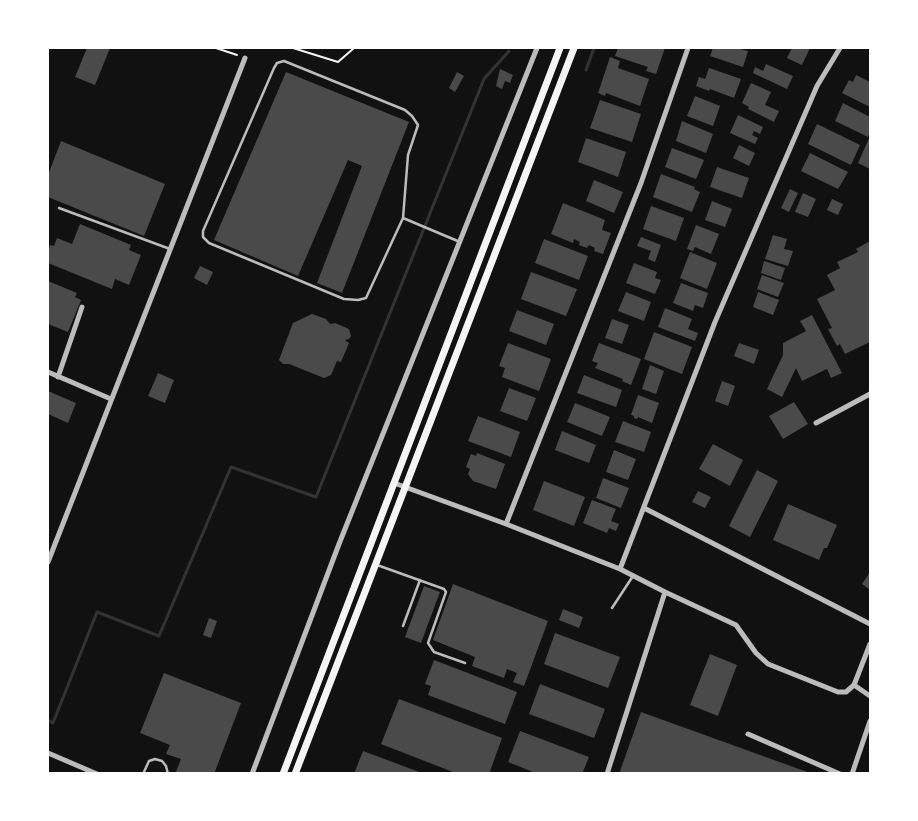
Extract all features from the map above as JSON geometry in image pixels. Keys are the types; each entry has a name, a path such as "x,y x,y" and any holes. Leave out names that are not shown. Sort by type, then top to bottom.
{"main road":[{"path":"283,774 560,48"},
{"path":"295,774 574,48"}],"street":[{"path":"252,774 340,544 537,48"},
{"path":"506,524 641,183 688,48"},
{"path":"620,569 715,322 817,86 840,48"},
{"path":"48,562 245,58"},
{"path":"58,377 82,306"},
{"path":"48,372 111,399"},
{"path":"816,423 870,394"},
{"path":"394,483 506,524 620,569 665,592 736,624 756,653 768,664 838,692 846,692 854,685 870,644"},
{"path":"644,508 870,624"},
{"path":"607,774 665,592"},
{"path":"854,685 870,696"},
{"path":"852,774 870,721"},
{"path":"748,734 840,774"},
{"path":"48,753 97,774"}],"lane":[{"path":"284,61 405,110 412,116 418,125 408,155 403,218 366,298 358,300 344,299 209,243 203,238 203,231 274,68 277,63 284,61"},
{"path":"59,208 170,249"},
{"path":"403,218 460,242"},
{"path":"376,565 440,587 446,592 428,643 434,652 465,664"},
{"path":"612,608 633,576"},
{"path":"403,626 420,580"},
{"path":"143,774 149,761 156,759 162,761 166,766 168,774"}],"path":[{"path":"216,48 245,58"},
{"path":"293,48 338,62 354,48"}],"building":[{"path":"87,48 110,48 95,85 75,77"},
{"path":"618,48 665,48 656,74 646,71 648,67 615,56"},
{"path":"713,48 737,48 748,51 743,67 710,56"},
{"path":"792,48 810,48 802,65 787,58"},
{"path":"610,57 620,61 618,68 649,79 640,106 606,93 605,96 598,93"},
{"path":"766,64 793,76 787,89 753,73 755,67 763,71"},
{"path":"709,68 741,79 734,98 696,86 699,77 705,79"},
{"path":"500,69 513,75 510,83 505,81 502,89 496,86"},
{"path":"286,72 409,122 342,293 317,283 362,166 348,160 298,276 214,240"},
{"path":"457,72 464,76 455,92 449,88"},
{"path":"856,75 870,82 870,107 842,93 849,80 853,82"},
{"path":"751,83 771,92 765,105 779,111 774,122 748,109 749,107 742,103"},
{"path":"695,96 720,106 713,126 687,116"},
{"path":"600,100 641,114 632,142 590,128"},
{"path":"843,103 870,117 868,137 835,121"},
{"path":"738,115 763,127 760,134 754,131 752,135 758,138 755,144 730,133"},
{"path":"682,121 713,134 706,153 676,141"},
{"path":"817,124 860,145 851,165 808,144"},
{"path":"870,136 870,169 858,163"},
{"path":"586,138 626,152 618,177 578,162"},
{"path":"61,141 165,184 144,236 48,197 48,175"},
{"path":"739,145 755,153 749,166 733,158"},
{"path":"672,148 704,160 696,179 665,167"},
{"path":"810,153 848,172 838,189 801,171"},
{"path":"717,167 749,178 742,198 710,187"},
{"path":"661,174 695,187 694,189 700,192 692,212 653,197"},
{"path":"594,180 623,192 614,213 586,201"},
{"path":"790,189 798,193 789,212 781,208"},
{"path":"803,193 816,199 808,217 795,212"},
{"path":"832,199 843,204 838,215 827,210"},
{"path":"712,201 732,209 725,227 705,220"},
{"path":"563,203 605,220 602,230 611,233 603,254 594,251 595,248 589,245 587,248 579,245 580,242 574,239 573,243 551,234"},
{"path":"651,206 684,218 676,241 643,229"},
{"path":"80,224 131,245 129,250 141,255 129,285 115,279 112,289 48,263 50,245 54,246 57,238 72,244"},
{"path":"696,225 719,234 711,254 695,247 693,251 687,249"},
{"path":"773,235 787,239 784,249 793,251 788,266 765,259"},
{"path":"641,237 661,245 655,262 648,259 651,251 637,246"},
{"path":"544,239 588,256 579,280 535,263"},
{"path":"870,241 870,342 845,354 840,344 837,346 828,329 832,328 817,299 835,290 827,275 840,268 837,262 858,252 856,249"},
{"path":"690,252 717,263 707,289 680,278"},
{"path":"764,261 785,268 781,280 761,273"},
{"path":"634,263 657,272 655,278 661,280 655,294 626,283"},
{"path":"200,266 213,272 207,285 194,278"},
{"path":"531,272 577,289 566,316 521,299"},
{"path":"762,275 784,283 778,297 757,289"},
{"path":"48,281 77,293 75,297 81,300 68,332 48,324"},
{"path":"681,283 708,293 703,308 695,305 693,311 673,303"},
{"path":"626,292 651,302 644,321 618,311"},
{"path":"758,292 779,300 773,315 753,307"},
{"path":"665,308 692,319 688,329 698,333 695,341 658,327"},
{"path":"517,310 554,324 546,345 509,331"},
{"path":"312,314 326,319 330,324 335,323 349,329 351,336 345,340 349,343 341,362 337,361 331,375 324,378 289,364 283,364 279,360 293,323"},
{"path":"812,315 842,373 831,378 827,369 802,381 796,368 782,397 767,389 783,355 783,343 806,331 800,321"},
{"path":"612,319 629,325 622,344 605,338"},
{"path":"654,332 692,347 682,374 644,359"},
{"path":"508,343 551,359 539,391 502,377 505,368 499,366"},
{"path":"599,343 641,359 631,385 622,381 623,379 595,368 598,363 592,361"},
{"path":"739,343 759,350 754,364 734,356"},
{"path":"650,365 664,371 656,394 642,389"},
{"path":"158,373 174,380 165,403 148,396"},
{"path":"584,375 622,390 616,407 577,393"},
{"path":"722,381 735,386 728,406 715,401"},
{"path":"509,388 536,398 527,421 500,411"},
{"path":"48,391 76,403 68,423 48,414"},
{"path":"638,395 659,403 652,423 638,417 637,419 634,418 631,415"},
{"path":"794,402 808,424 783,439 769,416"},
{"path":"575,403 610,417 602,436 567,422"},
{"path":"478,416 520,432 511,457 468,441"},
{"path":"623,421 651,432 644,452 615,442"},
{"path":"562,431 596,445 589,463 555,450"},
{"path":"713,444 743,460 730,486 699,469"},
{"path":"614,450 636,459 628,480 606,472"},
{"path":"477,453 505,464 496,489 473,481 468,474 470,469 466,467 471,454 476,456"},
{"path":"757,470 778,481 750,537 729,526"},
{"path":"603,478 629,488 621,508 596,498"},
{"path":"544,481 585,497 574,526 533,510"},
{"path":"698,491 711,497 705,508 692,502"},
{"path":"592,500 616,509 611,521 619,524 616,531 609,528 607,533 583,523"},
{"path":"788,504 837,525 827,548 824,548 819,560 773,540"},
{"path":"870,572 870,590 862,584"},
{"path":"453,584 548,621 524,686 513,682 517,673 507,669 504,678 472,666 475,657 433,640"},
{"path":"424,586 440,592 421,643 405,637"},
{"path":"563,609 583,617 579,628 559,620"},
{"path":"209,618 217,621 211,638 203,635"},
{"path":"555,633 620,657 608,688 544,664"},
{"path":"710,654 737,665 718,716 690,705"},
{"path":"434,660 517,692 505,724 428,695 431,686 425,684"},
{"path":"164,673 241,703 214,774 175,774 181,759 166,754 170,745 140,733"},
{"path":"540,684 605,709 594,738 529,714"},
{"path":"399,699 502,738 489,774 458,774 381,744"},
{"path":"641,712 810,773 810,774 619,774"},
{"path":"520,731 589,757 582,774 538,774 508,762"},
{"path":"363,751 422,773 422,774 354,774"}],"waterway":[{"path":"586,70 594,48"},
{"path":"48,720 53,723 97,612 159,636 231,467 316,497 484,79 509,51"}]}
